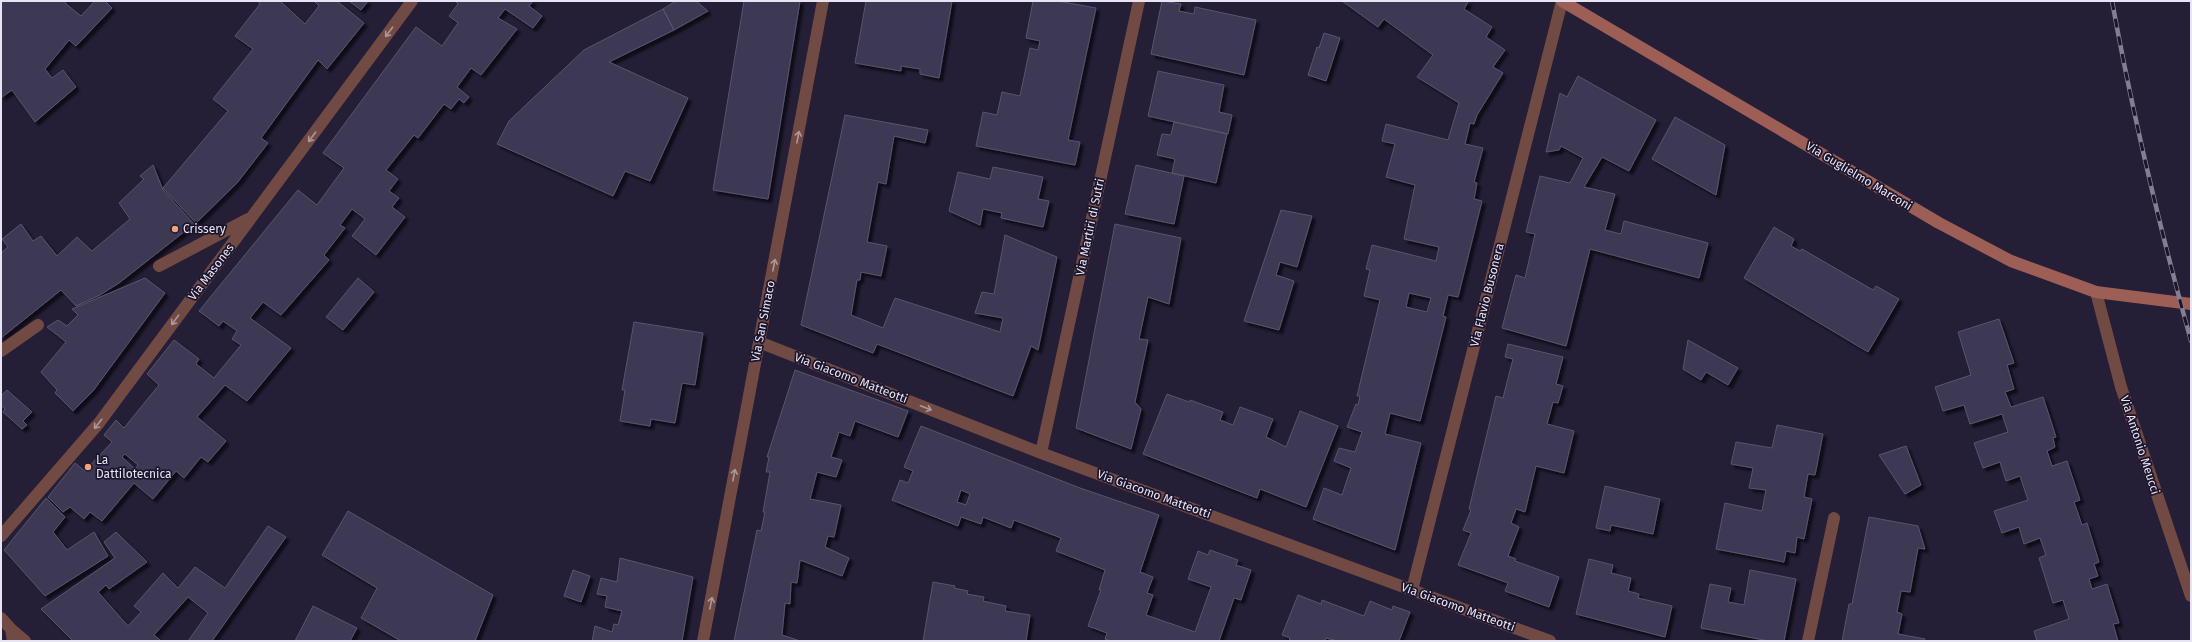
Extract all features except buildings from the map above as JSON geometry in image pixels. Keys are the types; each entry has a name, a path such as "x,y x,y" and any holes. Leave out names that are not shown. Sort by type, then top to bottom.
{"main road":[{"name":"Via Guglielmo Marconi","path":"1562,1 1938,223 2011,261 2096,292 2191,304"}],"street":[{"name":"Via Masones","path":"1,536 99,423 412,1"},
{"name":"Via San Simaco","path":"703,641 823,1"},
{"name":"Via Flavio Busonera","path":"1412,590 1562,1"},
{"name":"Via Martiri di Sutri","path":"1041,453 1136,2"},
{"path":"159,266 252,217"},
{"name":"Via Antonio Meucci","path":"2096,292 2121,387 2191,596"},
{"path":"1,351 38,325"},
{"name":"Via Giacomo Matteotti","path":"759,342 1041,453 1550,641"},
{"path":"1808,641 1834,518"},
{"path":"1,618 12,635 25,641"}],"railway":[{"path":"2112,1 2148,172 2191,341"}],"place":[{"name":"Crissery","path":"175,229"},
{"name":"La Dattilotecnica","path":"88,467"}]}
